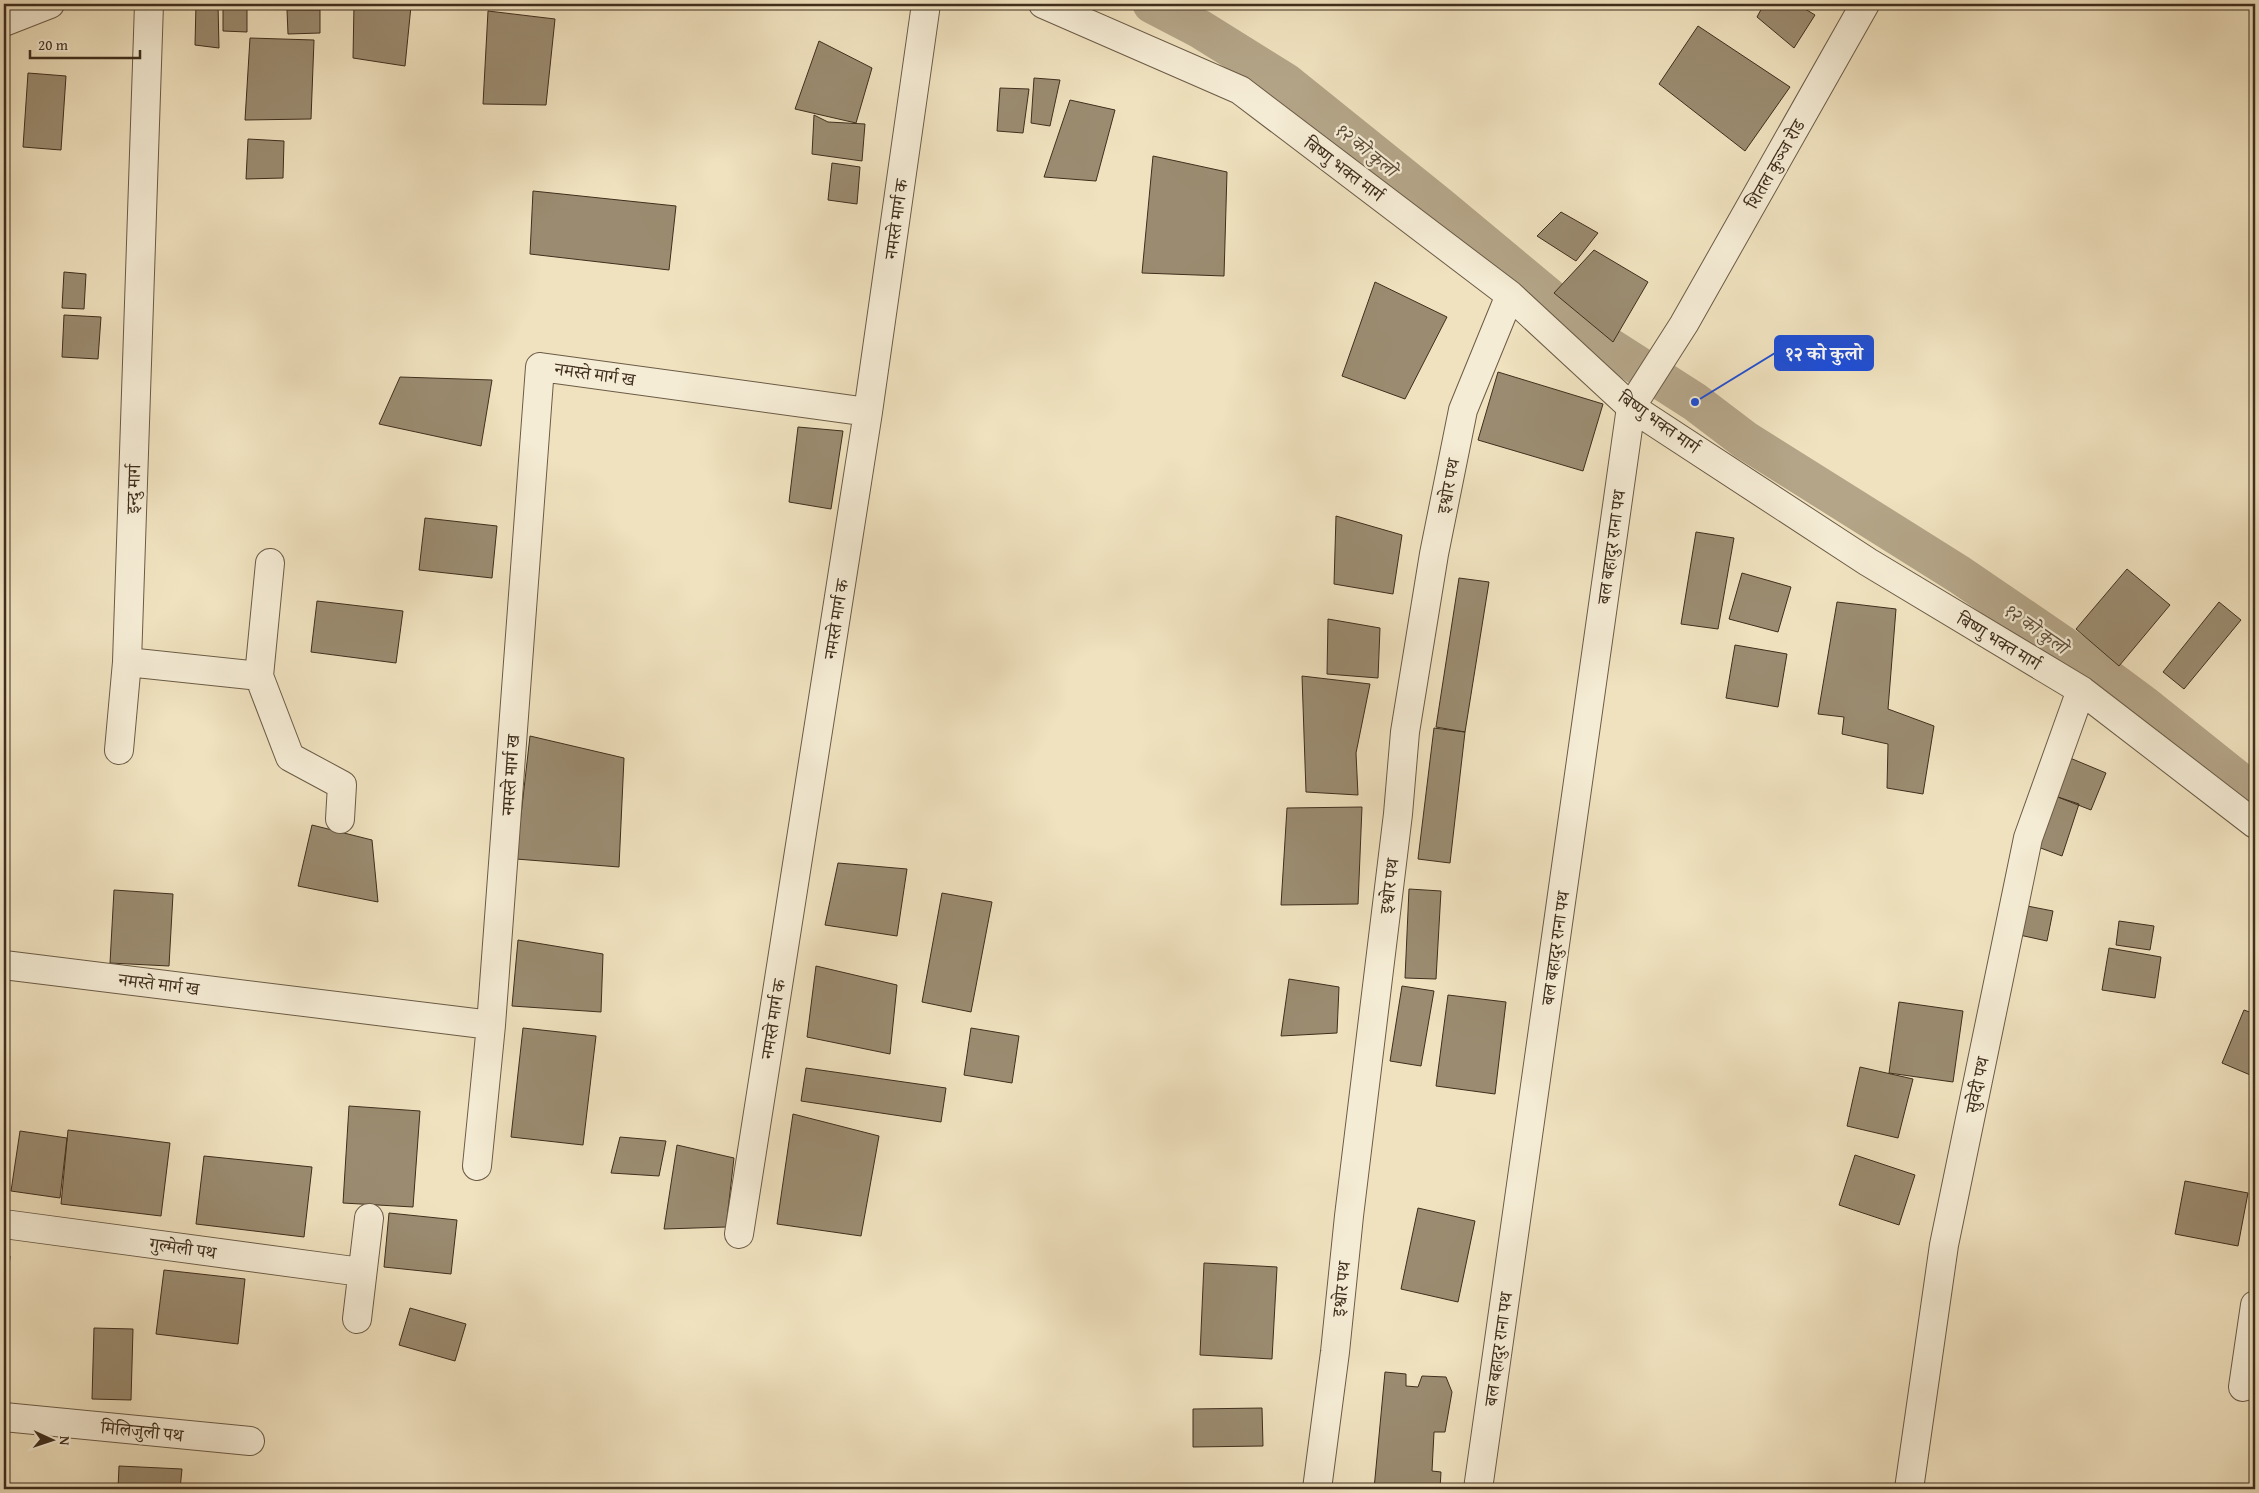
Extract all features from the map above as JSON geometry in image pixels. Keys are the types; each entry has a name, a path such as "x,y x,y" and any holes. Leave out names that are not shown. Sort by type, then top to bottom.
{"street":[{"path":"4,22 50,4"},
{"name":"इन्दु मार्ग","path":"119,750 127,662 149,4"},
{"name":"नमस्ते मार्ग क","path":"739,1234 868,412 926,4"},
{"name":"बिष्णु भक्त मार्ग","path":"1043,4 1240,90 1510,295 1631,407 1868,562 2081,690 2255,824"},
{"name":"शितल कुञ्ज रोड","path":"1631,407 1684,324 1865,4"},
{"name":"इश्वोर पथ","path":"1317,1489 1335,1352 1349,1216 1398,814 1405,732 1434,554 1463,410 1510,295"},
{"name":"नमस्ते मार्ग ख","path":"4,965 491,1025 540,367 868,412"},
{"name":"बल बहादुर राना पथ","path":"1478,1489 1631,407"},
{"path":"270,563 259,676 290,756 342,786 340,819"},
{"path":"127,662 259,676"},
{"name":"सुवेदी पथ","path":"1909,1489 1944,1244 2028,838 2081,690"},
{"path":"477,1166 491,1025"},
{"path":"356,1319 369,1218"},
{"name":"गुल्मेली पथ","path":"4,1224 361,1272"},
{"path":"2243,1388 2255,1305"},
{"name":"मिलिजुली पथ","path":"4,1417 250,1441"}],"building":[{"path":"196,4 218,4 219,48 195,45"},
{"path":"223,4 247,4 247,32 223,31"},
{"path":"354,4 398,4 411,6 405,66 353,58"},
{"path":"1764,4 1797,4 1815,15 1794,48 1757,17"},
{"path":"287,10 320,10 320,33 288,34"},
{"path":"488,11 555,19 546,105 483,104"},
{"path":"1698,26 1790,87 1745,151 1659,84"},
{"path":"250,38 314,40 311,119 245,120"},
{"path":"819,41 872,68 856,123 795,109"},
{"path":"28,73 66,76 61,150 23,147"},
{"path":"1034,78 1060,80 1050,126 1031,123"},
{"path":"1000,88 1029,89 1023,133 997,131"},
{"path":"1070,100 1115,110 1096,181 1044,177"},
{"path":"814,115 828,122 865,124 862,161 812,154"},
{"path":"248,139 284,141 283,178 246,179"},
{"path":"1153,156 1227,172 1224,276 1142,273"},
{"path":"832,163 860,167 857,204 828,200"},
{"path":"533,191 676,206 669,270 530,254"},
{"path":"1561,212 1598,233 1576,261 1537,236"},
{"path":"1594,250 1648,282 1613,342 1554,293"},
{"path":"64,272 86,274 84,309 62,308"},
{"path":"1375,282 1447,317 1405,399 1342,376"},
{"path":"64,315 101,317 98,359 62,357"},
{"path":"1498,372 1603,404 1583,471 1478,440"},
{"path":"400,377 492,380 481,446 379,424"},
{"path":"798,427 843,431 831,509 789,502"},
{"path":"1336,516 1402,535 1393,594 1334,584"},
{"path":"425,518 497,526 492,578 419,570"},
{"path":"1696,532 1734,538 1718,629 1681,624"},
{"path":"2127,569 2170,605 2119,666 2076,629"},
{"path":"1742,573 1791,587 1778,632 1729,619"},
{"path":"1459,578 1489,582 1465,732 1436,727"},
{"path":"317,601 403,611 396,663 311,652"},
{"path":"1837,602 1896,609 1888,709 1934,726 1923,794 1887,788 1888,744 1842,734 1844,717 1818,714"},
{"path":"2219,602 2241,620 2184,689 2163,672"},
{"path":"1328,619 1380,628 1378,678 1327,674"},
{"path":"1735,645 1787,654 1778,707 1726,698"},
{"path":"1302,676 1370,684 1356,753 1358,795 1306,792"},
{"path":"4,705 8,706 5,743 4,743"},
{"path":"1434,728 1465,732 1450,863 1418,859"},
{"path":"530,736 624,758 619,867 516,859"},
{"path":"2070,758 2106,773 2091,810 2055,796"},
{"path":"2055,796 2079,804 2062,856 2038,847"},
{"path":"1362,807 1358,904 1281,905 1287,808"},
{"path":"312,825 372,840 378,902 298,886"},
{"path":"838,863 907,869 897,936 825,925"},
{"path":"1409,889 1441,891 1436,979 1405,978"},
{"path":"114,890 173,894 169,966 110,963"},
{"path":"942,893 992,902 971,1012 922,1002"},
{"path":"2022,905 2053,911 2047,941 2015,934"},
{"path":"2119,921 2154,926 2150,950 2116,945"},
{"path":"518,940 603,954 601,1012 512,1006"},
{"path":"2109,948 2161,957 2155,998 2102,990"},
{"path":"816,966 897,985 890,1054 807,1037"},
{"path":"1289,979 1339,987 1337,1033 1281,1036"},
{"path":"1402,986 1434,991 1421,1066 1390,1061"},
{"path":"1448,995 1506,1002 1495,1094 1436,1086"},
{"path":"1899,1002 1963,1011 1953,1082 1889,1073"},
{"path":"2244,1010 2255,1014 2255,1077 2222,1063"},
{"path":"523,1028 596,1036 583,1145 511,1137"},
{"path":"971,1028 1019,1036 1012,1083 964,1075"},
{"path":"1860,1067 1913,1079 1898,1138 1847,1126"},
{"path":"806,1068 946,1088 941,1122 801,1101"},
{"path":"349,1106 420,1111 413,1207 343,1203"},
{"path":"793,1114 879,1136 861,1236 777,1224"},
{"path":"68,1130 170,1143 161,1216 61,1204"},
{"path":"20,1131 67,1138 60,1198 11,1191"},
{"path":"620,1137 666,1141 659,1176 611,1173"},
{"path":"677,1145 734,1158 726,1227 664,1229"},
{"path":"1855,1155 1915,1175 1899,1225 1839,1205"},
{"path":"204,1156 312,1167 304,1237 196,1224"},
{"path":"2185,1181 2248,1193 2238,1246 2175,1234"},
{"path":"1418,1208 1475,1221 1458,1302 1401,1289"},
{"path":"389,1213 457,1220 451,1274 384,1267"},
{"path":"4,1256 10,1256 4,1320"},
{"path":"1204,1263 1277,1267 1272,1359 1200,1355"},
{"path":"164,1270 245,1279 238,1344 156,1334"},
{"path":"410,1308 466,1324 455,1361 399,1345"},
{"path":"94,1328 133,1329 131,1400 92,1399"},
{"path":"1385,1372 1406,1374 1406,1386 1418,1387 1422,1376 1446,1377 1452,1392 1445,1432 1434,1432 1432,1471 1441,1472 1440,1489 1374,1489"},
{"path":"1262,1408 1263,1446 1193,1447 1193,1409"},
{"path":"119,1466 182,1469 180,1489 118,1489"}],"waterway":[{"name":"१२ को कुलो","path":"1152,4 1200,29 1285,82 1439,206 1606,345 1695,402 1745,440 1960,575 2064,646 2145,706 2255,794"}],"place":[{"name":"१२ को कुलो","path":"1695,402"}]}
